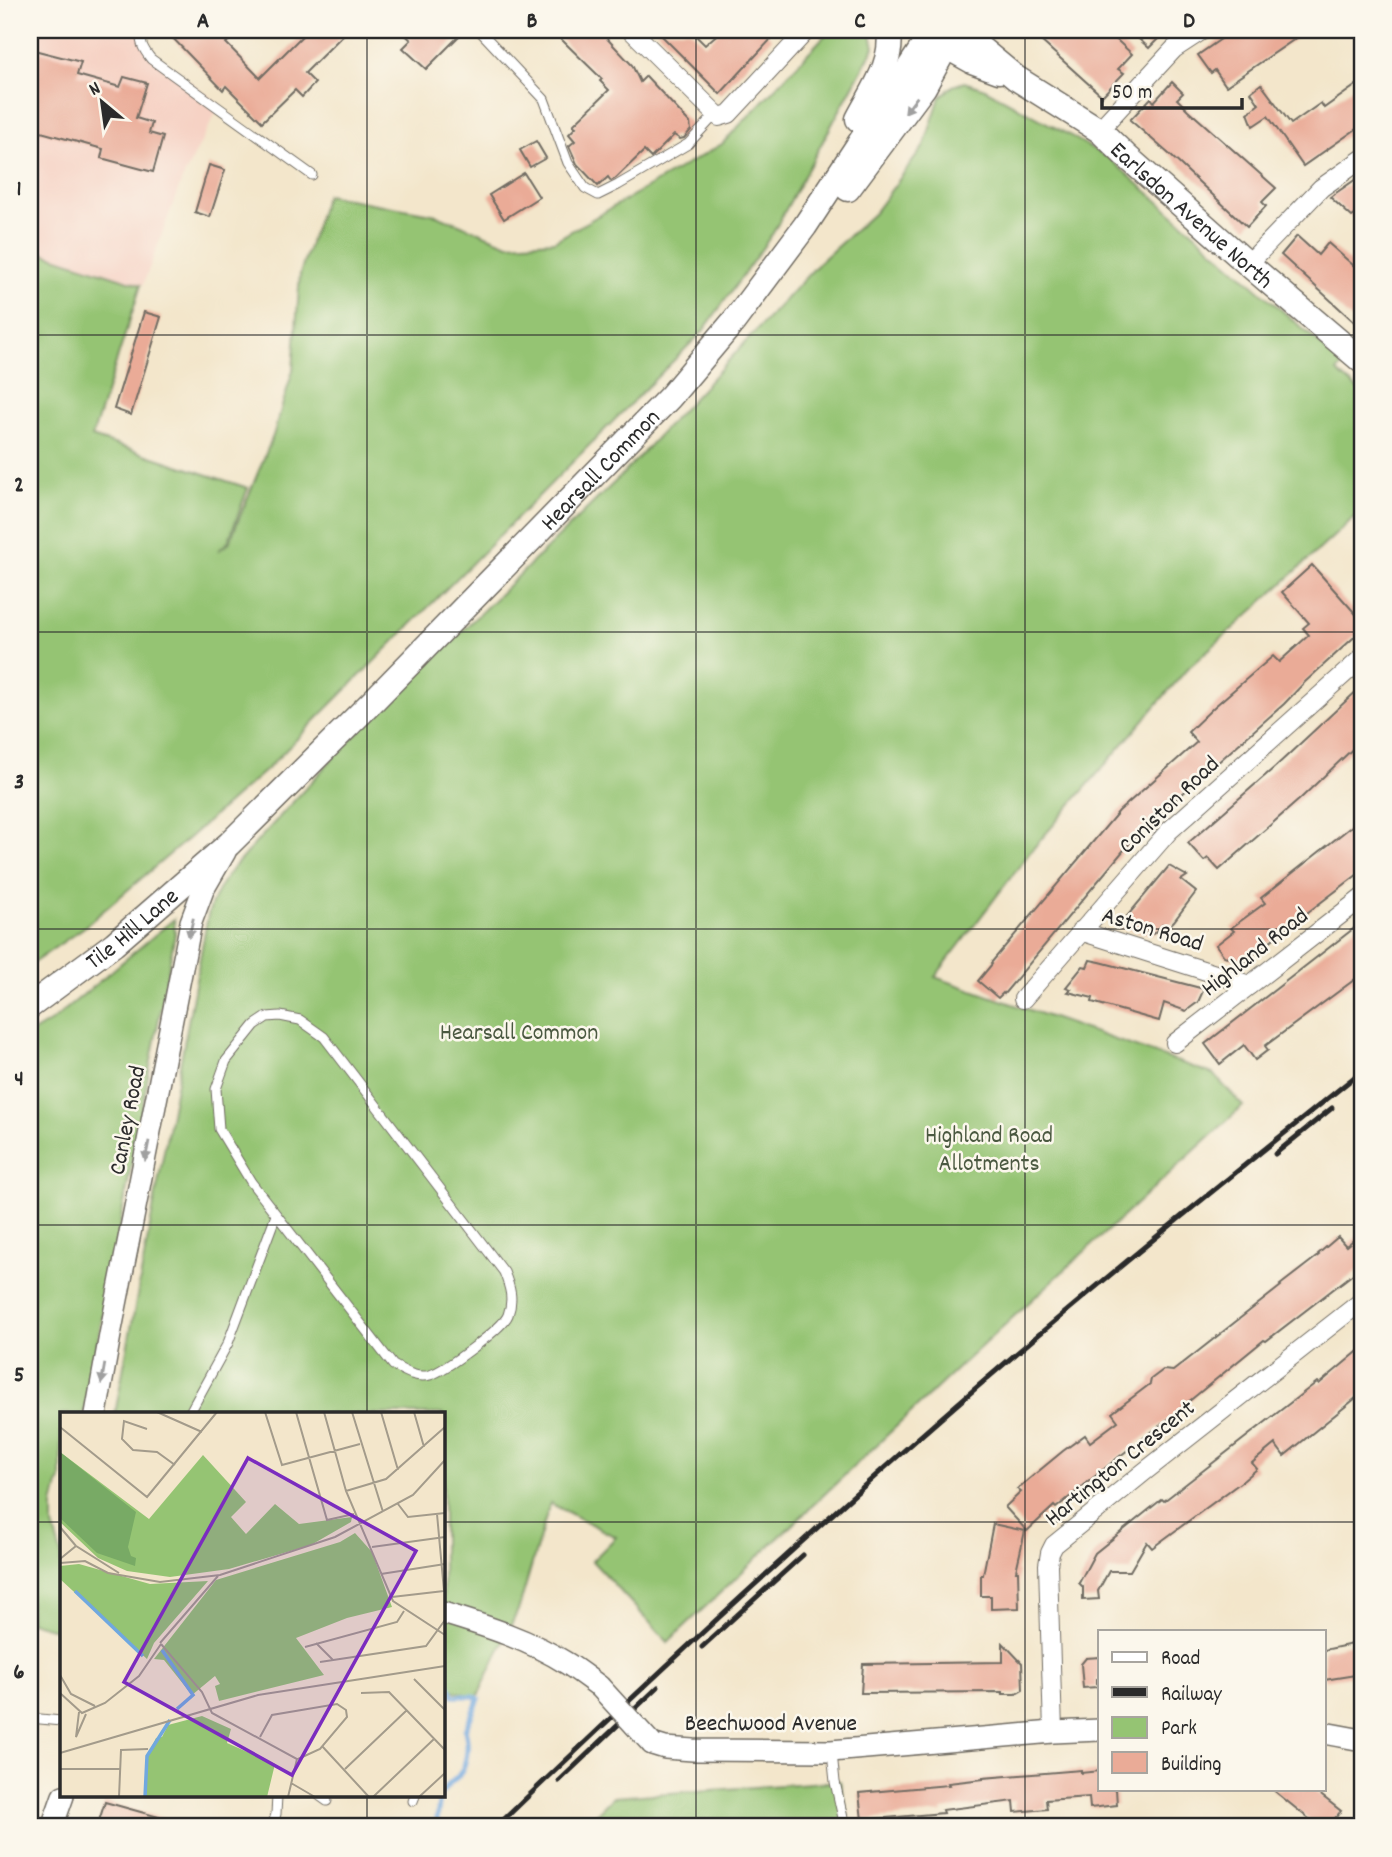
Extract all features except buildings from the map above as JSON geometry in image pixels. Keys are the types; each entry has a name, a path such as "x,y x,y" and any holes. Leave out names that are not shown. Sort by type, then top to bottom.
{"main road":[{"path":"826,196 830,174 887,65 891,43 888,30"},
{"name":"Hearsall Common","path":"229,844 383,692 670,397 728,329 805,226 940,34"},
{"name":"Hearsall Common","path":"805,226 847,190 924,87 940,34"},
{"name":"Earlsdon Avenue North","path":"940,34 972,61 1016,78 1099,130 1248,264 1362,360"},
{"name":"Tile Hill Lane","path":"30,1006 114,944 229,844"}],"street":[{"path":"631,30 718,115 729,114 807,30"},
{"path":"1099,130 1174,49 1203,30"},
{"path":"1248,264 1321,188 1362,159"},
{"name":"Coniston Road","path":"1023,999 1169,831 1362,658"},
{"name":"Canley Road","path":"96,1412 191,922 203,890 229,844"},
{"name":"Highland Road","path":"1175,1043 1362,898"},
{"name":"Aston Road","path":"1080,931 1250,985"},
{"name":"Hartington Crescent","path":"1053,1732 1048,1565 1054,1545 1362,1301"},
{"name":"Beechwood Avenue","path":"444,1613 528,1643 568,1664 599,1686 652,1744 665,1748 693,1751 831,1751 1098,1730"},
{"path":"1326,1733 1362,1740"},
{"path":"52,1827 62,1798"}],"lane":[{"path":"142,30 140,41 143,50 151,59 312,175"},
{"path":"479,30 544,99 568,163 585,188 598,195 688,144 718,115"},
{"path":"280,1016 300,1020 324,1037 504,1272 512,1295 508,1317 466,1354 429,1376 411,1374 393,1365 276,1215 251,1182 219,1129 216,1089 226,1062 255,1025 267,1017 280,1016"},
{"path":"190,1412 228,1343 276,1215"},
{"path":"30,1718 60,1721"},
{"path":"831,1751 845,1827"},
{"path":"272,1827 277,1798"}],"shaded area":[{"path":"30,30 141,30 152,52 220,105 181,182 143,285 30,248"}],"green space":[{"path":"830,30 870,30 874,47 773,233 703,331 267,769 83,928 30,965 30,249 141,285 92,437 248,488 228,542 218,551 229,543 273,436 293,370 300,274 326,195 437,215 508,244 554,241 722,144"},
{"name":"Hearsall Common","path":"964,82 985,89 1110,159 1343,364 1337,372 1362,393 1362,510 1189,667 1031,851 935,977 1213,1074 1243,1106 973,1354 668,1642 592,1561 616,1537 550,1503 519,1608 477,1698 444,1687 444,1412 115,1412 208,915 217,891 232,869 343,747 623,474 820,262 874,213 924,146 940,97 953,86"},
{"path":"174,919 175,934 84,1412 60,1412 60,1482 53,1505 53,1526 60,1550 60,1628 55,1629 30,1622 30,1034 53,1020"},
{"path":"840,1781 850,1827 583,1827 613,1797"}],"waterway":[{"path":"444,1675 454,1696 474,1696 479,1699 465,1730 466,1759 459,1775 444,1790"},
{"path":"436,1827 440,1798"}],"railway":[{"path":"496,1827 719,1617 947,1413 1101,1282 1362,1071"},
{"path":"1275,1154 1332,1108"},
{"path":"702,1647 803,1555"},
{"path":"559,1781 658,1687"}],"park label":[{"name":"Highland Road Allotments","path":"989,1148"}]}
